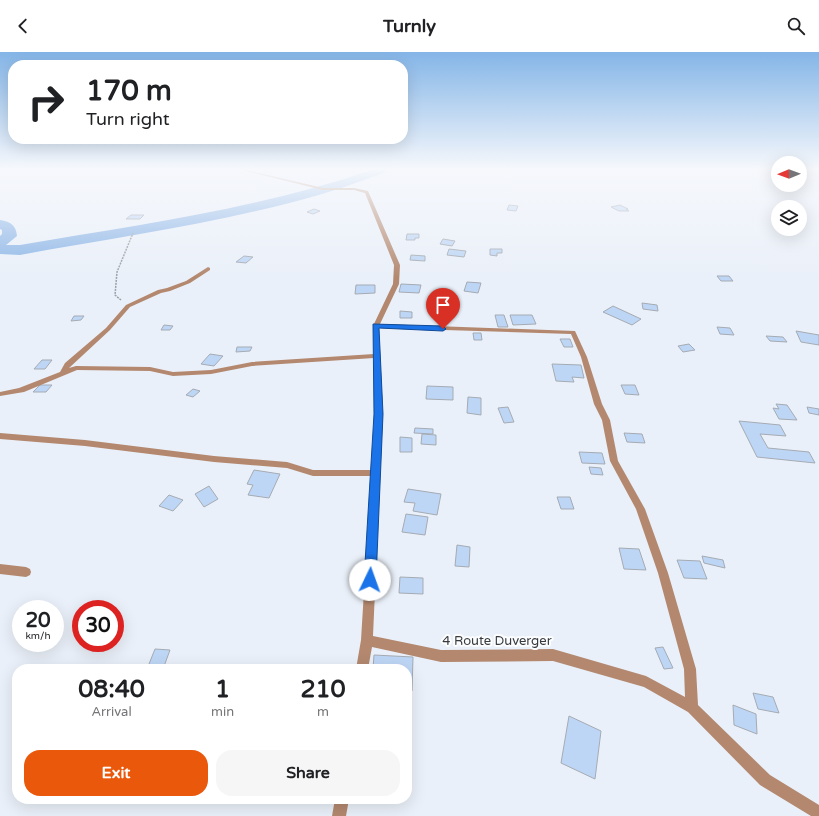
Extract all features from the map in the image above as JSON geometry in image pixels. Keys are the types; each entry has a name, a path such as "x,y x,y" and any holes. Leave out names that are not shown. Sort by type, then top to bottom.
{"street":[{"path":"363,664 366,640 379,414 376,326 396,284 397,265 373,206"},
{"path":"63,373 67,365 108,329 128,306 160,291 168,290 188,282 208,269"},
{"path":"376,326 573,332 584,357 598,404 606,420 614,461 640,509 663,573 690,669 692,708"},
{"path":"0,394 21,390 76,368 109,367 150,369 173,374 211,372 252,364 376,356"},
{"path":"0,436 85,443 214,459 287,465 313,473 376,473"},
{"path":"0,569 26,572"},
{"name":"4 Route Duverger","path":"366,640 441,656 553,655 646,682 692,708 765,780 819,813"},
{"path":"340,816 341,804"}],"path":[{"path":"128,306 115,295 117,272 133,233"}],"building":[{"path":"509,206 518,206 516,211 507,210"},
{"path":"621,206 629,211 619,211 611,207"},
{"path":"314,209 320,211 313,214 307,212"},
{"path":"131,215 144,215 140,219 126,219"},
{"path":"407,234 419,234 419,238 415,238 415,240 406,240"},
{"path":"443,239 455,241 452,246 440,244"},
{"path":"449,249 466,251 464,257 447,255"},
{"path":"490,249 502,249 502,253 497,253 497,256 490,255"},
{"path":"411,255 425,256 425,261 410,260"},
{"path":"244,256 253,257 246,263 236,262"},
{"path":"717,276 729,276 733,281 721,281"},
{"path":"467,282 481,283 478,293 464,291"},
{"path":"401,284 421,285 419,293 399,292"},
{"path":"356,285 375,285 375,293 355,294"},
{"path":"642,303 657,305 658,311 643,309"},
{"path":"613,306 641,319 632,325 603,312"},
{"path":"400,311 412,312 412,318 400,318"},
{"path":"495,315 504,315 508,327 498,327"},
{"path":"510,315 532,315 536,324 513,325"},
{"path":"74,316 84,316 81,320 71,321"},
{"path":"164,325 173,326 170,330 161,330"},
{"path":"717,327 730,328 734,335 720,334"},
{"path":"796,331 819,335 819,345 801,342"},
{"path":"473,333 481,333 482,340 474,340"},
{"path":"766,336 783,337 787,342 770,341"},
{"path":"560,339 570,339 573,347 564,347"},
{"path":"689,344 695,350 683,352 678,346"},
{"path":"237,347 252,347 250,351 236,352"},
{"path":"210,354 223,356 214,366 201,364"},
{"path":"42,360 52,360 45,369 34,369"},
{"path":"552,364 581,365 584,378 572,377 574,382 556,381"},
{"path":"40,385 52,385 46,392 33,392"},
{"path":"621,385 635,385 639,395 625,394"},
{"path":"427,386 453,387 453,400 426,399"},
{"path":"193,389 200,391 193,397 186,395"},
{"path":"468,397 481,398 481,415 467,413"},
{"path":"776,404 787,405 797,420 779,419 773,408 779,409"},
{"path":"508,407 514,422 504,423 498,408"},
{"path":"807,407 819,409 819,415 809,413"},
{"path":"739,421 780,425 786,436 760,434 768,448 809,452 815,463 757,457"},
{"path":"415,428 433,429 433,434 414,433"},
{"path":"624,433 642,434 645,443 627,442"},
{"path":"422,434 436,435 436,445 421,444"},
{"path":"400,437 412,438 412,452 400,452"},
{"path":"579,452 602,453 605,464 582,463"},
{"path":"589,467 601,468 603,475 591,474"},
{"path":"254,470 280,474 269,498 248,495 253,485 247,484"},
{"path":"209,486 218,499 204,507 195,494"},
{"path":"408,489 441,494 437,515 413,511 415,503 404,502"},
{"path":"169,495 183,500 173,511 159,506"},
{"path":"557,497 570,497 574,509 561,509"},
{"path":"406,514 428,517 425,535 402,532"},
{"path":"457,545 470,547 469,567 455,566"},
{"path":"619,548 639,549 646,570 624,569"},
{"path":"702,556 723,560 725,568 704,563"},
{"path":"677,560 700,561 707,579 684,578"},
{"path":"400,577 423,578 423,594 399,593"},
{"path":"663,647 673,668 664,669 655,648"},
{"path":"155,649 170,650 165,664 149,664"},
{"path":"374,655 413,657 412,691 412,664 373,664"},
{"path":"753,693 773,697 779,713 758,709"},
{"path":"733,705 756,714 757,734 734,725"},
{"path":"569,716 601,731 595,779 561,763"}],"waterway":[{"path":"0,249 20,250 158,227 263,206"},
{"path":"0,224 9,228 10,236 0,242"}],"route":[{"path":"370,580 379,414 376,326 443,329"}]}
